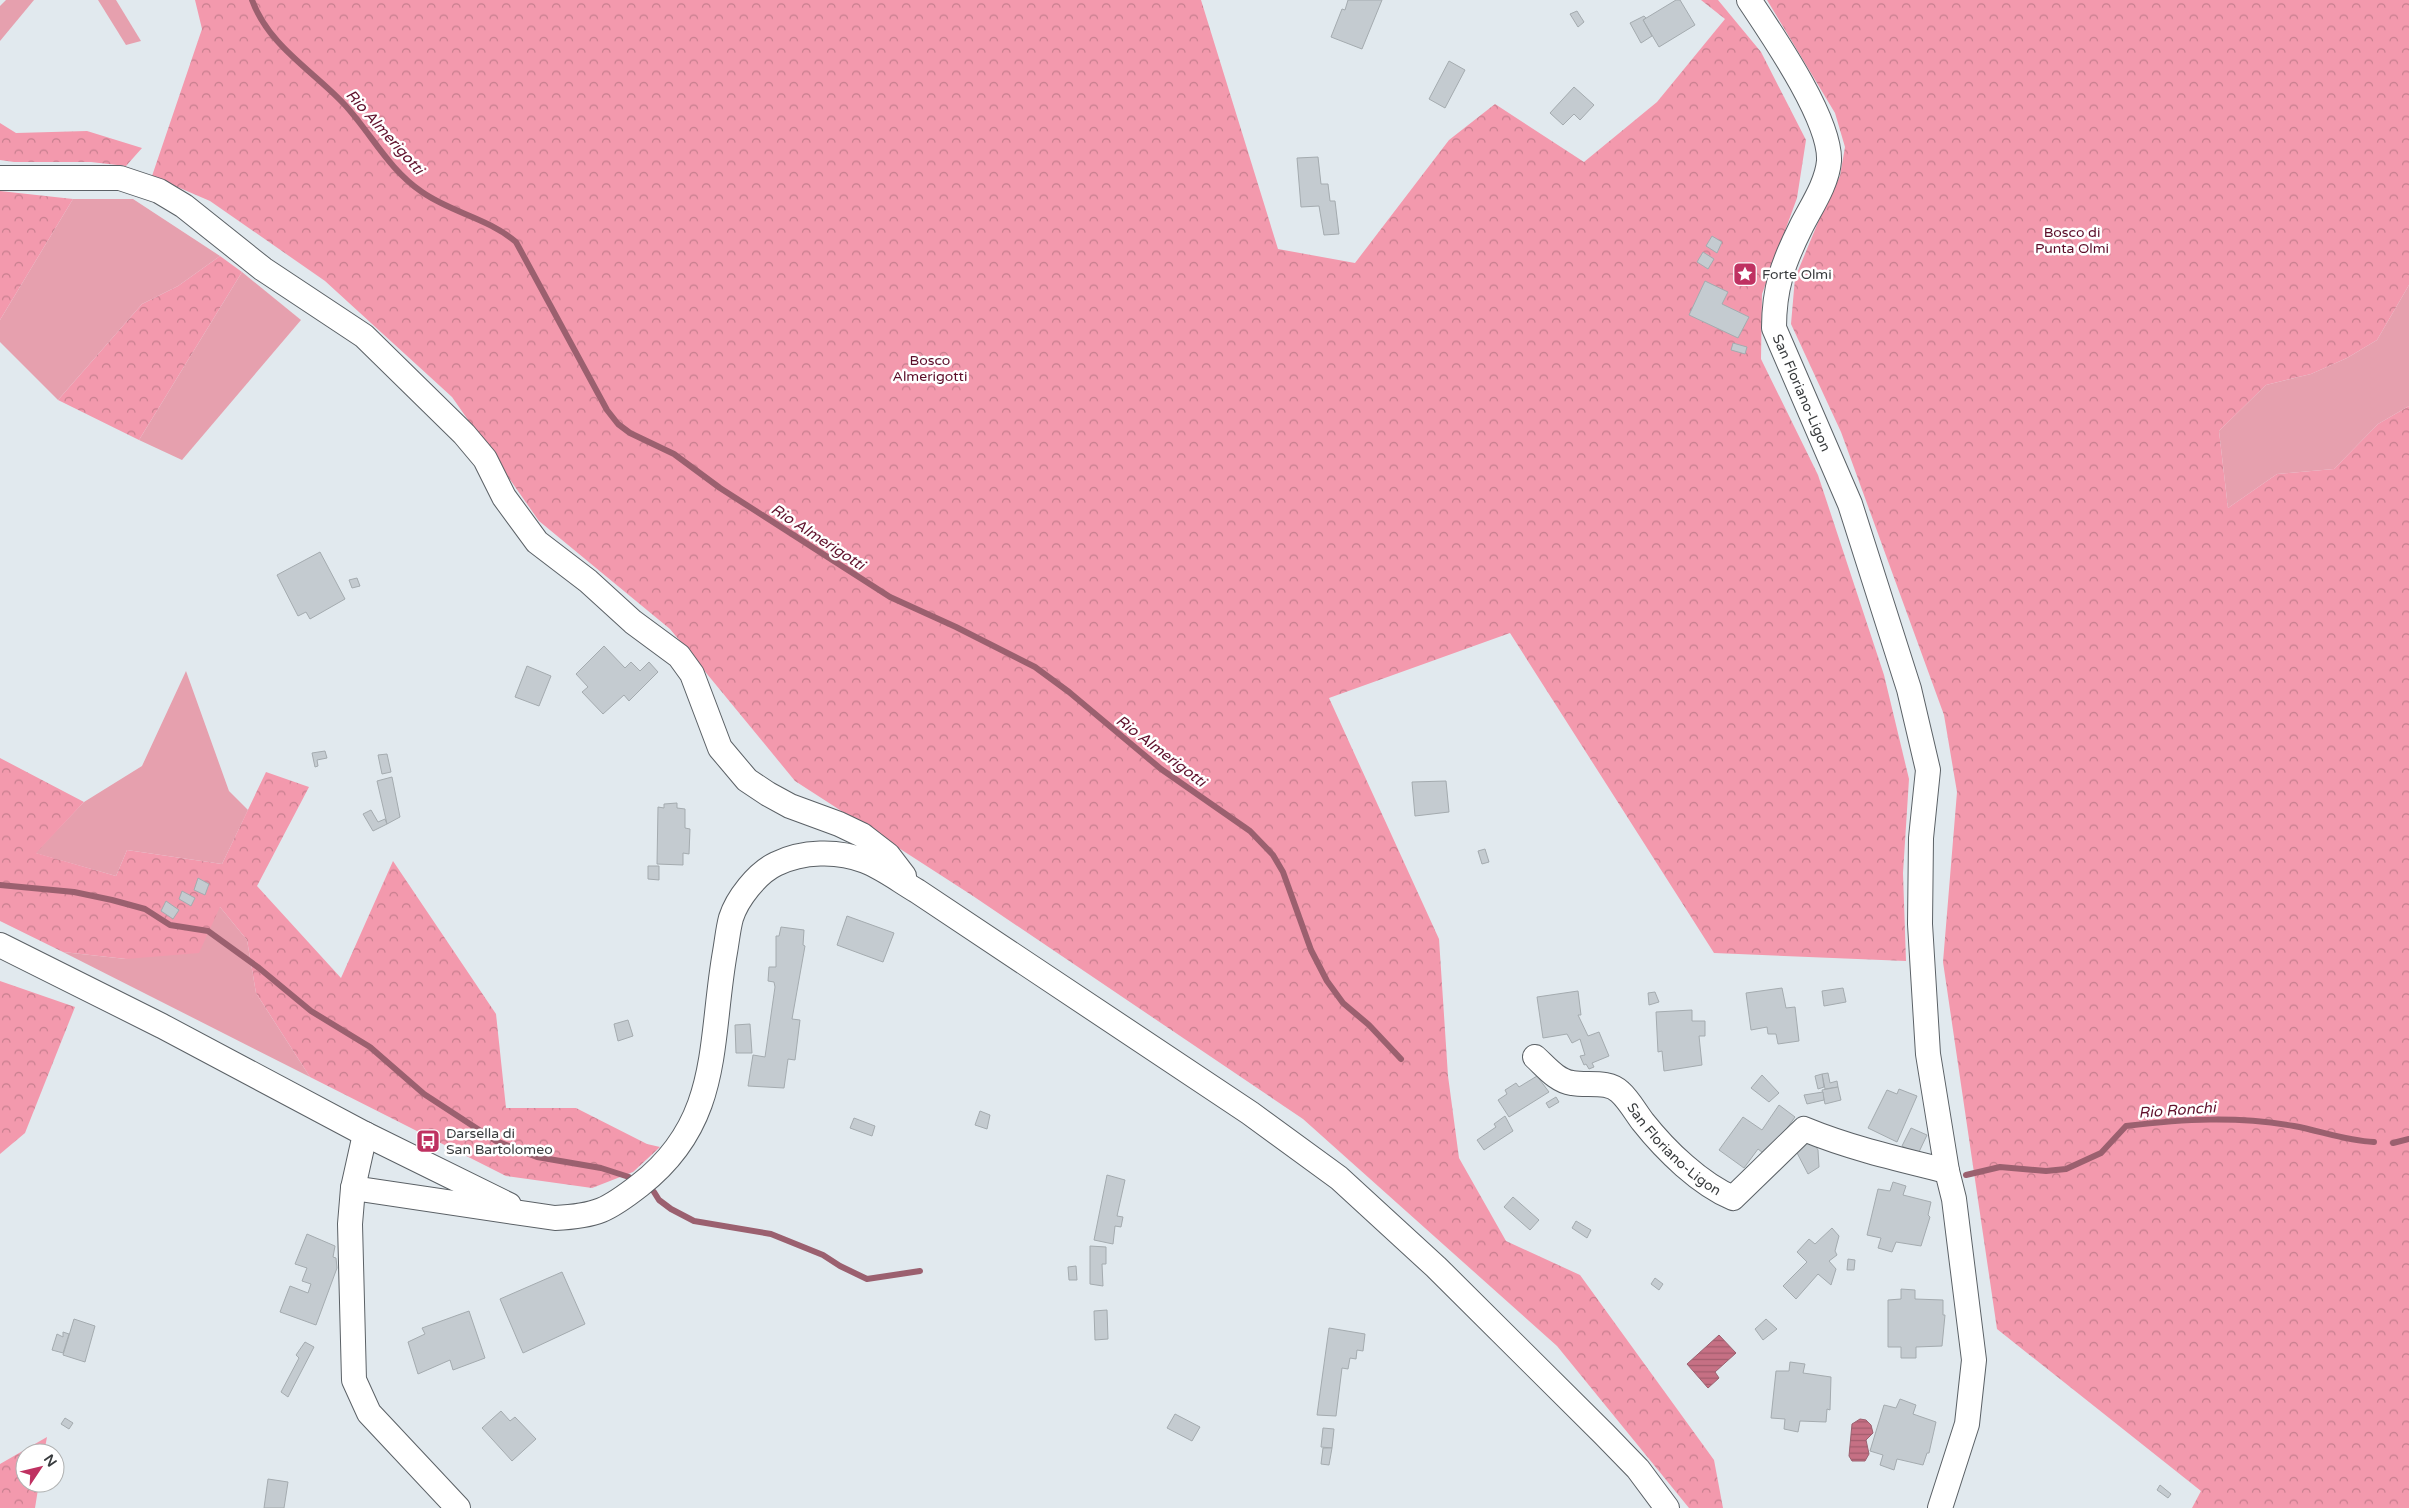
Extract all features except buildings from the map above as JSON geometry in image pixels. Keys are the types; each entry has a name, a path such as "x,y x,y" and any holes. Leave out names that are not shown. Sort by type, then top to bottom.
{"street":[{"name":"San Floriano-Ligon","path":"1749,0 1773,35 1817,115 1828,140 1829,163 1820,189 1779,276 1774,306 1774,328 1850,504 1909,690 1928,770 1921,838 1920,924 1928,1054 1947,1170 1954,1199 1974,1360 1967,1424 1940,1508"},
{"path":"0,178 120,178 160,192 184,206 263,269 364,336 464,434 486,459 504,497 537,542 588,581 633,622 679,656 692,674 720,748 747,780 790,806 840,824 862,836 888,855 916,891"},
{"path":"353,1188 555,1218 581,1217 610,1208 666,1162 694,1122 706,1087 715,1032 720,983 732,918 741,898 758,878 775,864 823,853 842,854 864,860 916,891 1250,1113 1339,1178 1436,1267 1604,1434 1638,1469 1667,1508"},
{"path":"0,945 162,1026 365,1134 529,1215"},
{"name":"San Floriano-Ligon","path":"1535,1057 1554,1075 1571,1083 1600,1084 1620,1091 1645,1124 1678,1159 1718,1191 1734,1198 1804,1129 1833,1141 1875,1154 1947,1170"},
{"path":"365,1134 353,1188 350,1233 354,1380 369,1413 458,1508"}],"shaded area":[{"path":"6,0 34,0 0,41 0,6"},
{"path":"98,0 116,0 141,41 126,45"},
{"path":"73,199 133,199 220,256 178,286 142,304 58,400 0,342 0,320"},
{"path":"242,272 301,320 182,460 139,440"},
{"path":"2409,285 2409,406 2378,424 2334,469 2277,474 2228,508 2219,431 2266,385 2311,374 2347,358 2377,340"},
{"path":"186,671 229,791 248,810 222,864 127,850 116,876 35,853 84,802 142,766"},
{"path":"220,907 247,940 256,993 310,1077 63,952 126,959"},
{"path":"1719,1335 1736,1353 1715,1372 1719,1378 1708,1388 1687,1364"},
{"path":"1860,1419 1866,1420 1871,1425 1873,1433 1866,1440 1869,1454 1865,1461 1852,1461 1849,1456 1852,1424"}],"green space":[{"name":"Bosco Almerigotti","path":"195,0 1201,0 1278,249 1355,263 1449,140 1495,104 1584,162 1657,102 1725,19 1701,0 1718,0 1761,52 1806,140 1797,198 1762,294 1761,359 1818,475 1884,675 1909,779 1903,873 1906,961 1714,953 1510,633 1329,698 1439,939 1448,1076 1459,1158 1506,1241 1580,1275 1714,1460 1723,1508 1689,1508 1557,1346 1303,1119 973,896 795,781 670,629 539,521 452,397 325,281 210,201 152,176 202,29"},
{"name":"Bosco di Punta Olmi","path":"1767,0 2409,0 2409,285 2377,340 2347,358 2311,374 2266,385 2219,431 2228,508 2277,474 2334,469 2378,424 2409,406 2409,1508 2192,1508 2201,1491 1997,1329 1943,962 1957,792 1944,715 1841,432 1791,324 1795,278 1840,176 1845,147 1835,113"},
{"path":"0,123 16,133 87,131 142,148 126,166 91,162 14,162 0,160"},
{"path":"0,191 73,199 0,320"},
{"path":"220,256 242,272 139,440 58,400 142,304 178,286"},
{"path":"0,758 84,802 36,853 116,876 127,850 222,864 266,772 309,787 257,886 341,978 393,861 496,1014 506,1108 576,1108 647,1144 660,1147 633,1172 592,1188 506,1176 310,1077 256,993 247,940 220,907 199,953 126,959 63,952 0,921"},
{"path":"0,981 75,1007 25,1133 0,1154"},
{"path":"47,1437 46,1443 37,1443"},
{"path":"15,1455 15,1493 37,1493 35,1508 0,1508 0,1464"}],"waterway":[{"name":"Rio Almerigotti","path":"252,0 269,31 280,44 344,104 399,173 422,192 445,205 494,227 516,242 607,410 618,424 630,433 674,454 720,488 890,597 956,627 1035,667 1069,692 1161,769 1250,831 1273,855 1283,872 1311,950 1327,981 1343,1003 1369,1025 1401,1059"},
{"path":"0,885 74,892 112,900 145,909 170,925 208,931 259,968 311,1011 370,1047 424,1094 496,1141 537,1157 601,1168 629,1177"},
{"name":"Rio Ronchi","path":"1966,1175 2000,1167 2046,1171 2066,1169 2101,1153 2126,1126 2169,1122 2231,1120 2273,1123 2304,1128 2353,1140 2374,1142"},
{"name":"Rio Ronchi","path":"2393,1143 2409,1139"},
{"path":"654,1192 659,1200 671,1209 694,1221 771,1234 823,1255 840,1266 867,1279 920,1271"}],"place":[{"name":"Forte Olmi","path":"1745,274"},
{"name":"Darsella di San Bartolomeo","path":"428,1141"}]}
